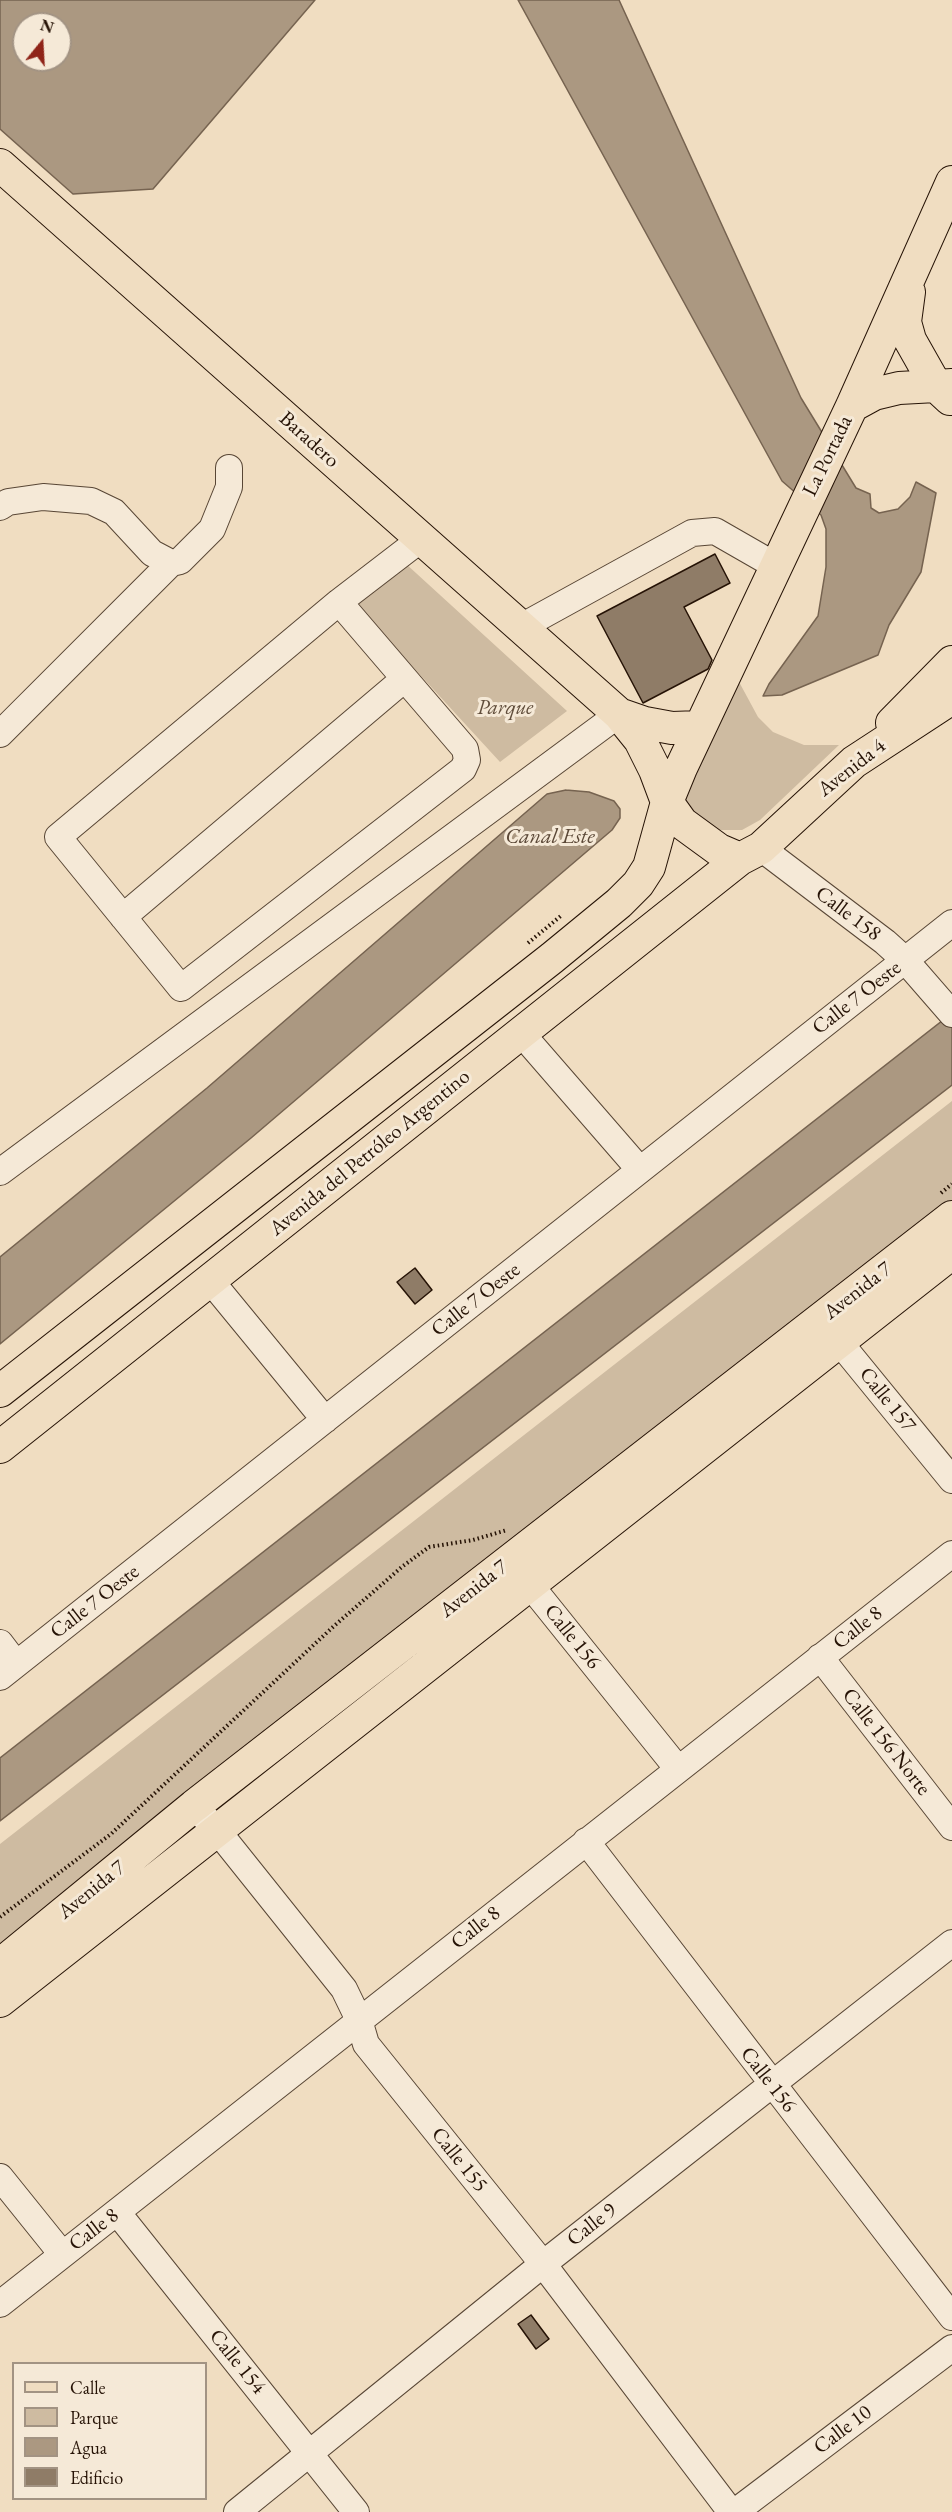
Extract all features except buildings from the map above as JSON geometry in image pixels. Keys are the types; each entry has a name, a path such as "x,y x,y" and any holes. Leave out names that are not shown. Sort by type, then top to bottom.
{"main road":[{"name":"Baradero","path":"0,165 421,539 523,626 619,714 640,740 656,770 667,802 682,823 719,850 750,853"},
{"name":"La Portada","path":"700,727 852,406 952,182"},
{"path":"913,268 905,322 910,340 947,391"},
{"path":"852,406 874,394 899,388 947,391"},
{"path":"854,762 952,662"},
{"name":"Avenida 4","path":"750,853 854,762 952,698"},
{"name":"Baradero","path":"619,714 645,723 672,728 700,727"},
{"name":"Avenida del Petróleo Argentino","path":"0,1391 619,903 638,884 649,867 667,802 700,727"},
{"name":"Avenida del Petróleo Argentino","path":"0,1447 750,853"},
{"name":"Avenida 7","path":"830,1331 943,1208"},
{"name":"Avenida 7","path":"0,1965 194,1806 520,1572 830,1331 952,1252"},
{"name":"Avenida 7","path":"0,2001 216,1829 520,1572"}],"street":[{"path":"0,734 171,564 180,561 212,529 229,487 229,468"},
{"path":"0,507 8,502 43,497 91,501 114,512 152,553 171,564"},
{"path":"523,626 692,532 715,531 776,566"},
{"path":"339,602 403,680 465,749 467,760 463,769 181,988 58,837 339,602 421,539"},
{"path":"123,917 403,680"},
{"path":"0,1172 619,714"},
{"name":"Calle 158","path":"750,853 905,960 947,1007"},
{"name":"Calle 7 Oeste","path":"8,1670 952,923"},
{"path":"521,1033 640,1170"},
{"path":"210,1280 325,1420"},
{"name":"Calle 157","path":"830,1331 952,1480"},
{"name":"Calle 8","path":"0,2304 952,1554"},
{"name":"Calle 156","path":"520,1572 678,1769"},
{"path":"0,1643 8,1670"},
{"name":"Calle 156 Norte","path":"820,1657 952,1827"},
{"name":"Calle 155","path":"194,1806 216,1829 344,1989 359,2020 366,2044 543,2264 733,2512"},
{"name":"Calle 156","path":"586,1841 952,2316"},
{"name":"Calle 9","path":"237,2512 543,2264 952,1943"},
{"path":"0,2177 62,2254"},
{"name":"Calle 154","path":"117,2212 356,2512"},
{"name":"Calle 10","path":"733,2512 952,2348"}],"path":[{"path":"943,1208 952,1184"},
{"path":"0,1917 111,1834 326,1634 429,1547 473,1540 514,1527"}],"green space":[{"name":"Parque","path":"405,563 567,711 500,762 355,604"},
{"path":"738,680 758,717 773,732 804,745 839,745 760,820 742,830 719,830 696,818 684,797"},
{"path":"952,1101 952,1208 0,1954 0,1844"}],"water":[{"path":"0,0 315,0 153,189 73,194 0,129"},
{"path":"518,0 619,0 801,398 856,488 870,494 871,508 879,513 898,509 910,497 916,482 936,493 921,572 889,625 878,655 782,695 763,696 769,684 818,616 826,567 826,529 821,515 782,481"},
{"name":"Canal Este","path":"566,790 589,792 614,801 620,809 620,818 612,830 251,1138 0,1344 0,1257 207,1088 547,794"},
{"path":"952,1013 952,1085 0,1821 0,1758"}]}
